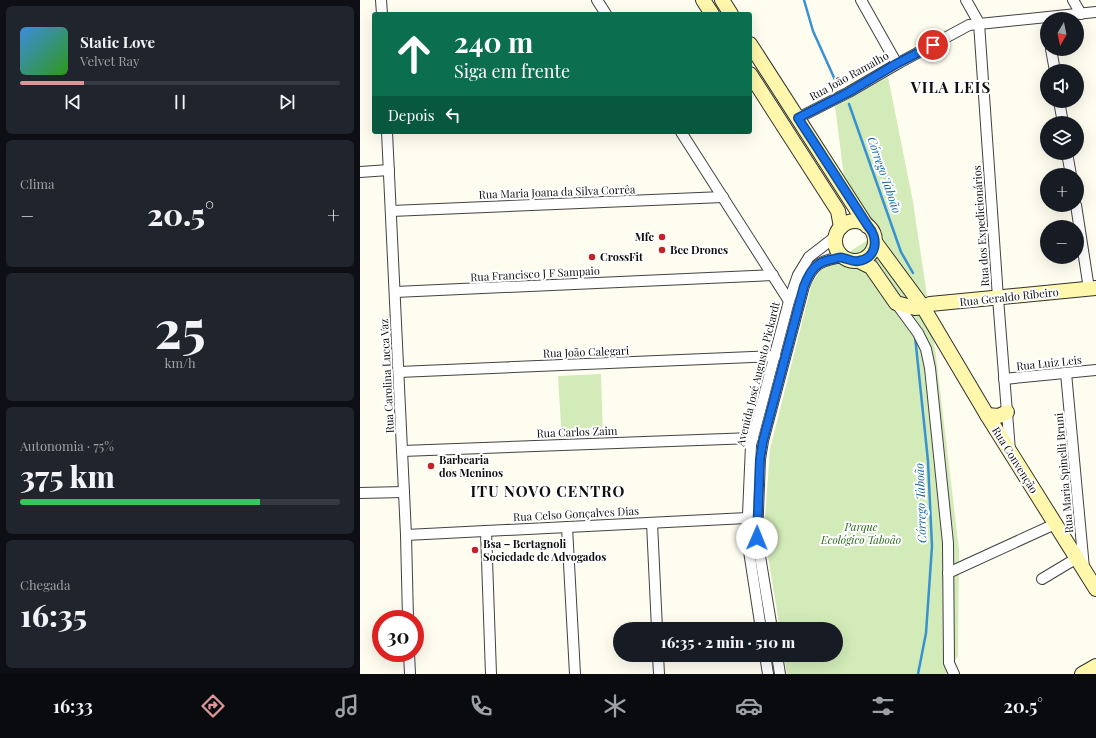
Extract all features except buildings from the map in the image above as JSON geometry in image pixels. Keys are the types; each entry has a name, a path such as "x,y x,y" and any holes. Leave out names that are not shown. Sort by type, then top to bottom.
{"street":[{"path":"381,0 382,12"},
{"path":"597,0 605,12"},
{"path":"703,0 711,12"},
{"path":"722,0 730,12"},
{"path":"861,0 896,64"},
{"name":"Rua dos Expedicionários","path":"966,0 979,23 1010,453"},
{"path":"1073,0 1080,12"},
{"name":"Rua João Ramalho","path":"1084,14 1096,12"},
{"name":"Rua João Ramalho","path":"798,118 849,92 896,64 969,25 979,23 1040,20"},
{"path":"752,47 872,230 875,242 874,249 870,255 859,261"},
{"path":"752,77 838,211 836,248 843,257 848,260 859,261 871,267 918,333 926,349 930,368 948,543 949,663 945,674"},
{"name":"Rua Carolina Lucca Vaz","path":"387,134 399,372 408,610"},
{"path":"682,134 789,301"},
{"path":"360,172 389,170"},
{"name":"Rua Maria Joana da Silva Corrêa","path":"391,211 723,197"},
{"path":"1077,212 1092,289"},
{"path":"838,232 851,222 862,223 868,226"},
{"name":"Avenida José Augusto Pickardt","path":"760,622 747,538 750,454 753,438 789,301 798,275 809,257 838,232"},
{"path":"875,242 926,306"},
{"name":"Avenida José Augusto Pickardt","path":"771,622 757,538 762,449 808,275 820,263 828,259 843,257"},
{"name":"Rua Francisco J F Sampaio","path":"395,292 773,275"},
{"name":"Rua Geraldo Ribeiro","path":"896,303 911,307 926,306 1092,289"},
{"name":"Rua Convenção","path":"926,306 936,329 987,415 1096,589"},
{"name":"Rua João Calegari","path":"399,372 775,356"},
{"name":"Rua Luiz Leis","path":"1004,379 1096,370"},
{"name":"Rua Maria Spinelli Bruni","path":"1066,373 1085,570"},
{"path":"987,415 999,416 1007,412"},
{"name":"Rua Carlos Zaim","path":"402,451 753,438"},
{"path":"360,493 404,492"},
{"name":"Rua Celso Gonçalves Dias","path":"406,535 747,518"},
{"path":"652,523 657,622"},
{"path":"948,573 1055,524"},
{"path":"567,527 575,674"},
{"path":"486,531 491,674"},
{"path":"1042,579 1077,558"},
{"path":"409,662 410,674"},
{"path":"658,662 658,674"},
{"path":"766,662 768,674"},
{"path":"777,662 780,674"},
{"path":"949,663 954,674"},
{"path":"1082,674 1096,666"}],"green space":[{"name":"Parque Ecológico Taboão","path":"888,77 913,202 936,356 959,550 958,656 946,674 787,674 785,662 843,662 843,622 779,622 764,532 770,449 812,283 820,271 880,232 844,177 835,106"},
{"path":"601,374 603,440 589,436 567,437 562,441 558,376"}],"waterway":[{"name":"Córrego Taboão","path":"804,0 813,31 836,82"},
{"name":"Córrego Taboão","path":"849,104 901,252 913,273"},
{"name":"Córrego Taboão","path":"915,336 928,461 932,546 926,633 918,674"}],"place":[{"name":"Mfc","path":"662,237"},
{"name":"Bee Drones","path":"662,250"},
{"name":"CrossFit","path":"592,257"},
{"name":"Barbearia dos Meninos","path":"431,466"},
{"name":"Bsa – Bertagnoli Sociedade de Advogados","path":"475,550"}],"district":[{"name":"VILA LEIS","path":"951,88"},
{"name":"ITU NOVO CENTRO","path":"548,492"}],"route":[{"path":"757,538 760,459 763,441 808,275 820,263 828,259 843,257 853,262 865,259 874,249 875,242 872,230 798,118 849,92 896,64 933,45"}]}
